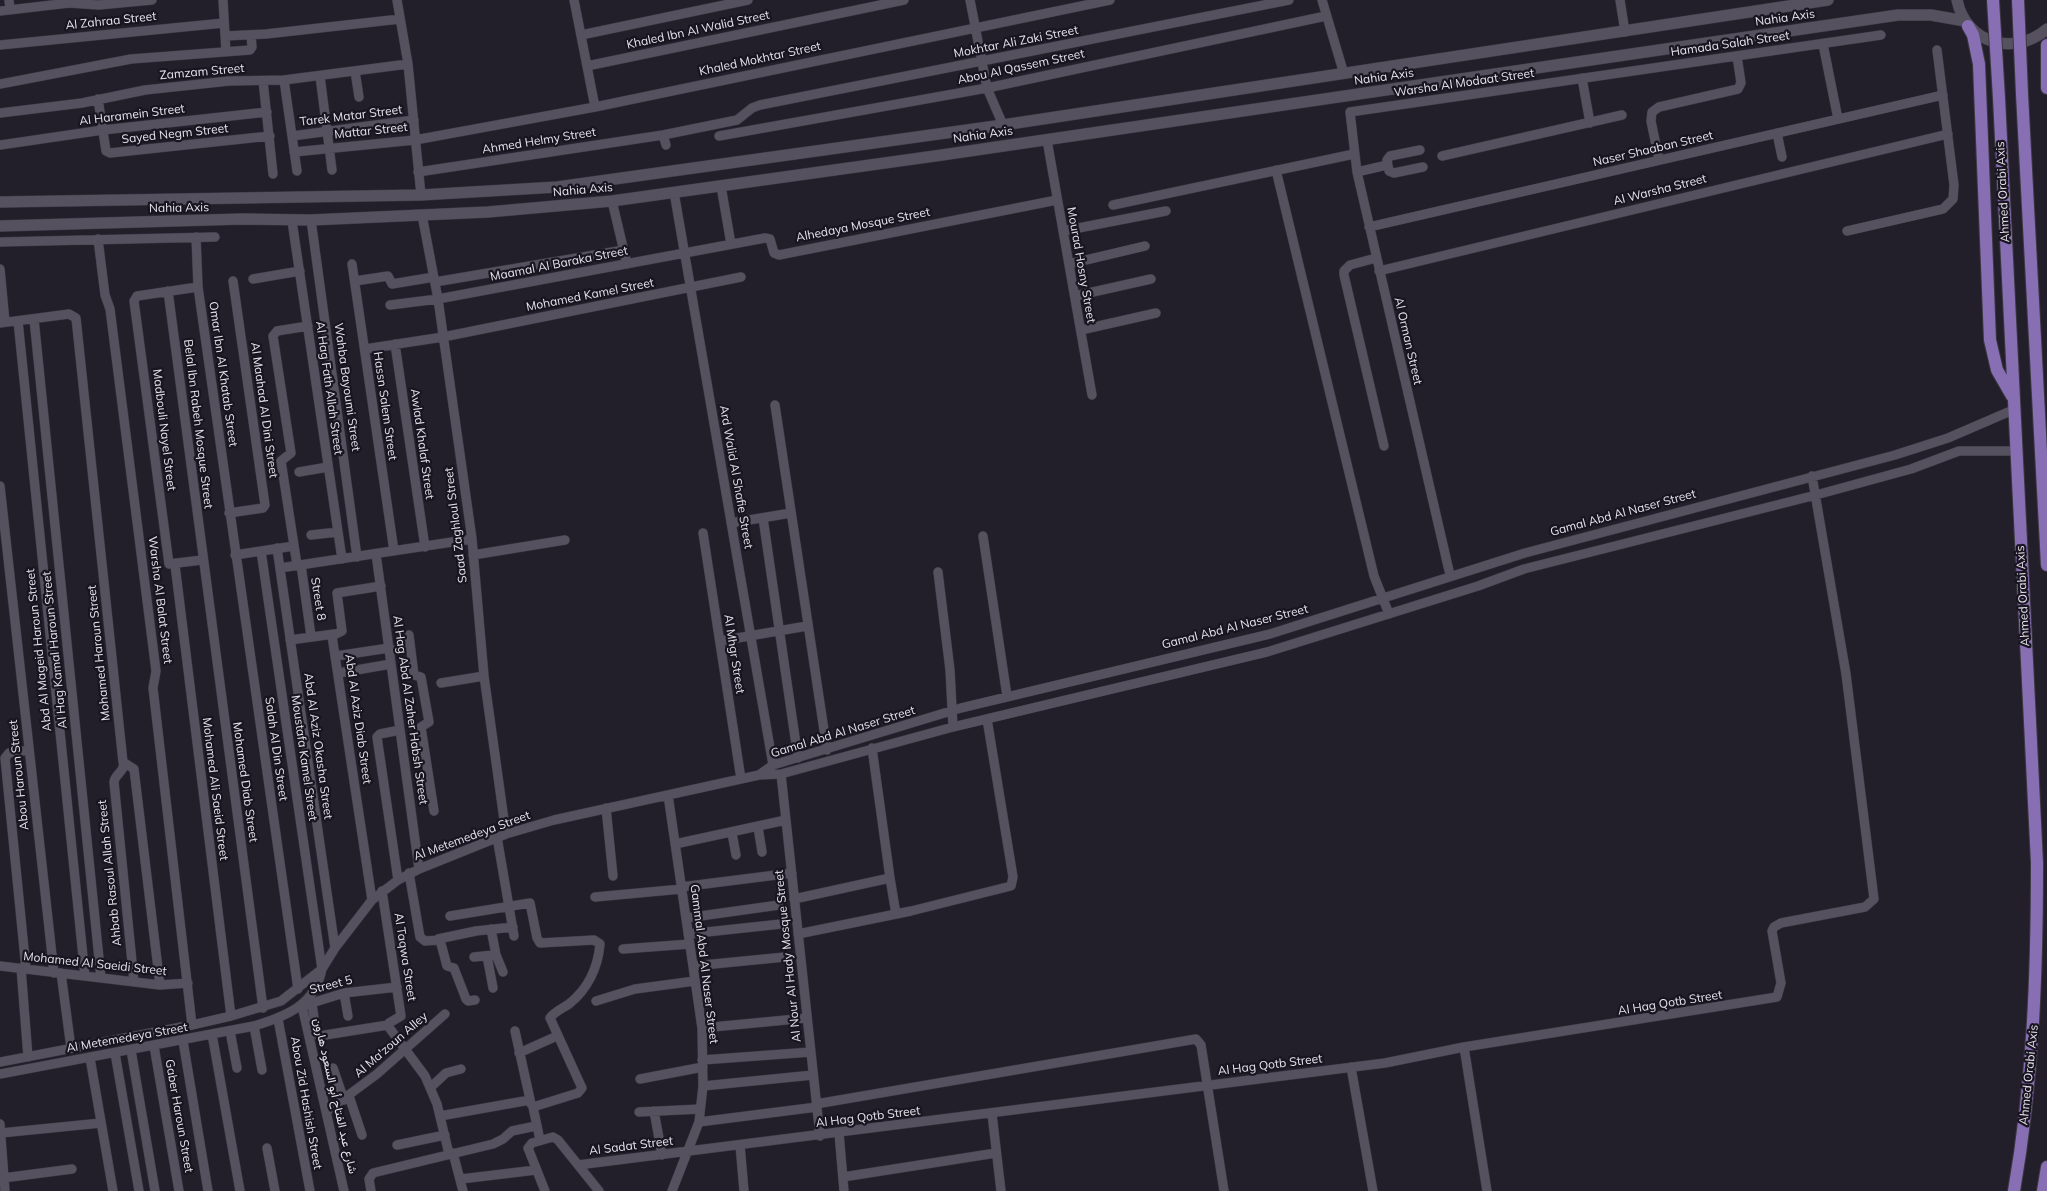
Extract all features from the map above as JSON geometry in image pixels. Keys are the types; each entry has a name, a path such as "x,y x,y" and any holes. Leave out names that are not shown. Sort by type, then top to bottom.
{"main road":[{"name":"Nahia Axis","path":"0,202 421,195 557,187 1003,125 1828,0"},
{"path":"1957,0 1973,35 1979,64 1990,340 1997,370 2013,396"},
{"name":"Ahmed Orabi Axis","path":"1993,0 2015,451 2038,863 2038,952 2030,1079 2014,1191"},
{"name":"Ahmed Orabi Axis","path":"2018,0 2038,378 2044,426 2047,565"},
{"name":"Nahia Axis","path":"0,226 242,220 292,221 488,212 612,201 1047,140 1898,15 1931,15 1966,23"},
{"path":"1966,23 1984,38 2003,44 2023,43 2047,29"},
{"path":"2047,45 2047,88"},
{"path":"1292,82 1295,103"},
{"path":"421,195 422,215"},
{"path":"2038,378 2047,363"},
{"path":"2043,1191 2047,1167"}],"street":[{"path":"9,0 10,10"},
{"path":"0,11 46,3 152,0"},
{"path":"223,0 226,52"},
{"path":"397,0 408,64 421,195"},
{"path":"577,0 581,35 595,107"},
{"path":"581,35 748,0"},
{"name":"Khaled Ibn Al Walid Street","path":"587,66 904,0"},
{"path":"970,0 987,88 1003,125"},
{"name":"Khaled Mokhtar Street","path":"415,140 595,107 1110,0"},
{"name":"Mokhtar Ali Zaki Street","path":"663,135 737,120 760,105 1289,0"},
{"path":"1322,0 1344,74"},
{"path":"1620,0 1625,32"},
{"name":"Abou Al Qassem Street","path":"719,136 987,88 1326,16"},
{"path":"225,36 251,35 400,19"},
{"name":"Al Zahraa Street","path":"0,45 224,23"},
{"path":"0,84 131,60 251,50 251,35"},
{"name":"Hamada Salah Street","path":"1582,78 1881,35"},
{"path":"1823,44 1838,119"},
{"path":"1846,230 1943,208 1953,199 1954,185 1937,50"},
{"path":"1659,160 1651,121 1652,112 1659,107 1738,89 1741,83 1737,56"},
{"name":"Zamzam Street","path":"0,113 98,99 129,92 229,81 284,80 408,64"},
{"path":"356,71 359,96"},
{"path":"320,76 332,170"},
{"path":"1582,78 1590,123"},
{"name":"Warsha Al Modaat Street","path":"1350,112 1582,78"},
{"path":"284,80 297,171"},
{"path":"263,81 273,174"},
{"name":"Naser Shaaban Street","path":"1369,227 1943,95"},
{"name":"Sayed Negm Street","path":"98,99 106,150 110,154 270,136"},
{"name":"Al Haramein Street","path":"0,145 103,130 267,112"},
{"name":"Al Orman Street","path":"1350,112 1357,172 1450,576"},
{"path":"1442,156 1622,115"},
{"name":"Tarek Matar Street","path":"292,136 414,120"},
{"path":"1777,133 1782,157"},
{"name":"Al Warsha Street","path":"1379,271 1948,134"},
{"path":"663,135 666,145"},
{"name":"Ahmed Helmy Street","path":"418,172 663,135"},
{"name":"Mattar Street","path":"294,152 415,140"},
{"name":"Mourad Hosny Street","path":"1047,140 1092,395"},
{"path":"1420,150 1390,156 1387,160 1387,165 1389,171 1394,173 1423,167"},
{"path":"1113,205 1354,154"},
{"path":"1357,172 1387,165"},
{"path":"1276,170 1374,576 1390,614"},
{"path":"721,186 731,244"},
{"name":"Ard Walid Al Shafie Street","path":"674,192 773,765"},
{"name":"Alhedaya Mosque Street","path":"685,253 767,238 771,241 774,253 779,255 1057,200"},
{"path":"612,201 626,264"},
{"path":"1063,232 1166,211"},
{"name":"Saad Zaghloul Street","path":"422,215 438,300 472,539 484,676 506,834"},
{"name":"Wahba Bayoumi Street","path":"312,220 357,557"},
{"name":"Al Hag Fath Allah Street","path":"292,221 342,559"},
{"name":"Omar Ibn Al Khatab Street","path":"196,237 198,286 229,513"},
{"path":"0,242 215,237"},
{"name":"Warsha Al Balat Street","path":"98,239 156,671 154,688 192,1024"},
{"path":"1069,264 1145,246"},
{"path":"355,281 388,276 392,284 624,250"},
{"name":"Maamal Al Baraka Street","path":"390,304 438,300 685,253"},
{"path":"1376,258 1350,265 1344,271 1344,275 1384,446"},
{"name":"Hassn Salem Street","path":"352,264 394,551"},
{"path":"0,268 2,322 34,319"},
{"path":"253,279 300,271"},
{"name":"Mohamed Kamel Street","path":"365,349 443,337 741,277"},
{"path":"1075,296 1151,280"},
{"name":"Al Maahad Al Dini Street","path":"229,513 263,508 265,505 233,281"},
{"path":"168,291 198,286"},
{"name":"Madbouli Nayel Street","path":"168,291 137,296 134,301 172,564"},
{"name":"Belal Ibn Rabeh Mosque Street","path":"168,291 202,560"},
{"path":"1081,330 1156,313"},
{"name":"Mohamed Haroun Street","path":"34,319 69,314 75,316 77,321 124,764 132,766 134,769 160,986"},
{"name":"Al Hag Kamal Haroun Street","path":"34,319 101,978"},
{"name":"Abd Al Mageid Haroun Street","path":"18,320 86,976"},
{"name":"Street 8","path":"308,326 277,331 273,336 291,453 281,460 294,546 312,636"},
{"name":"Awlad Khalaf Street","path":"395,344 425,547"},
{"path":"775,405 827,750"},
{"name":"Gamal Abd Al Naser Street","path":"759,775 773,765 951,711 1270,634 1450,576 1624,525 1922,447 2013,410"},
{"name":"Gamal Abd Al Naser Street","path":"759,775 781,774 953,727 1267,652 1486,584 1524,569 1911,469 1959,451 2015,451"},
{"path":"299,472 328,467"},
{"path":"1813,477 1816,492"},
{"name":"Abou Haroun Street","path":"0,486 29,750 57,973 71,1048"},
{"name":"Al Hag Qotb Street","path":"687,1152 1400,1061 1464,1047 1778,997 1781,983 1772,931 1778,924 1865,907 1874,899 1846,674 1816,492"},
{"name":"Salah Al Din Street","path":"229,513 298,989"},
{"path":"731,523 790,514"},
{"path":"763,518 798,758"},
{"path":"311,535 338,532"},
{"name":"Al Mhgr Street","path":"703,533 741,779"},
{"path":"983,536 1007,696"},
{"path":"280,568 472,539"},
{"path":"473,555 566,540"},
{"path":"235,555 294,546"},
{"name":"Abd Al Aziz Okasha Street","path":"277,548 335,948"},
{"name":"Moustafa Kamel Street","path":"261,551 322,969"},
{"name":"Al Hag Abd Al Zaher Habsh Street","path":"376,554 419,869"},
{"path":"172,564 202,560"},
{"name":"Mohamed Diab Street","path":"202,560 263,1008"},
{"name":"Mohamed Ali Saeid Street","path":"172,564 231,1016"},
{"path":"938,572 950,670 953,727"},
{"name":"Abd Al Aziz Diab Street","path":"372,900 332,636 342,631 337,593 381,586"},
{"path":"720,641 807,626"},
{"path":"290,640 334,634"},
{"path":"409,635 414,676 421,677 429,722 422,727 434,811"},
{"path":"336,656 410,648"},
{"path":"339,673 391,664"},
{"path":"441,682 484,676"},
{"path":"798,934 1008,888 1013,883 987,719"},
{"path":"398,880 377,737 380,734 400,730"},
{"path":"872,748 896,914"},
{"path":"28,1057 23,969 5,758 9,753 29,750"},
{"name":"Ahbab Rasoul Allah Street","path":"124,764 123,770 115,777 114,782 134,982"},
{"name":"Al Nour Al Hady Mosque Street","path":"781,774 820,1136"},
{"name":"Al Metemedeya Street","path":"0,1074 182,1041 278,1019 302,1006 315,989 322,969 335,948 372,900 409,873 506,834 606,808 759,775"},
{"name":"Gammal Abd Al Naser Street","path":"668,795 702,1028 703,1064 703,1086 699,1122 672,1191"},
{"path":"606,808 613,876"},
{"path":"675,844 786,820"},
{"path":"758,827 762,852"},
{"path":"732,833 736,855"},
{"path":"409,873 420,937 425,941 491,929 514,932 511,906 497,837"},
{"path":"595,897 792,874"},
{"path":"794,899 890,878"},
{"name":"Al Taqwa Street","path":"382,891 401,1017 388,1025"},
{"path":"440,1116 531,1104 581,1090 550,1016 569,1004 587,985 597,961 600,944 594,940 540,943 537,938 532,903 450,916"},
{"path":"686,918 779,905"},
{"path":"688,934 781,924"},
{"path":"491,929 493,988"},
{"path":"438,939 447,966 454,969 466,999 468,1001 475,1000"},
{"path":"623,949 690,944"},
{"path":"474,957 492,955"},
{"path":"492,955 503,972"},
{"path":"693,966 785,957"},
{"name":"Mohamed Al Saeidi Street","path":"0,966 160,986 188,983"},
{"name":"Al Metemedeya Street","path":"0,1062 263,1008 281,1001 322,969"},
{"path":"596,1001 636,989 695,981"},
{"name":"Street 5","path":"302,1006 344,993 396,987"},
{"path":"344,993 348,1016"},
{"path":"312,1003 318,1036 388,1025 416,1062 430,1087 463,1191"},
{"name":"شارع عبد الفتاح أبو السعود هارون","path":"302,1006 344,1191"},
{"name":"Al Ma'zoun Alley","path":"327,1110 347,1098 445,1014"},
{"path":"702,1028 807,1018"},
{"name":"Abou Zid Hashish Street","path":"278,1019 310,1191"},
{"path":"254,1026 262,1070"},
{"path":"230,1031 237,1068"},
{"path":"515,1031 540,1140"},
{"path":"212,1034 240,1191"},
{"path":"519,1053 557,1036"},
{"path":"699,1122 817,1105 1190,1039 1198,1040 1201,1046 1224,1191"},
{"path":"182,1041 208,1191"},
{"name":"Gaber Haroun Street","path":"154,1046 179,1191"},
{"path":"1464,1047 1487,1191"},
{"path":"131,1050 155,1191"},
{"path":"640,1079 703,1064 811,1052"},
{"path":"115,1053 139,1191"},
{"path":"90,1058 113,1191"},
{"path":"1351,1067 1373,1191"},
{"path":"333,1068 362,1135"},
{"path":"430,1087 446,1073 461,1069"},
{"path":"703,1086 813,1075"},
{"path":"640,1112 700,1109"},
{"path":"654,1111 662,1155"},
{"path":"992,1114 1000,1191"},
{"path":"3,1189 1,1129 101,1123"},
{"path":"371,1191 368,1179 373,1173 498,1142 512,1131 536,1126"},
{"path":"839,1133 844,1191"},
{"path":"398,1145 445,1135"},
{"path":"545,1191 528,1148 530,1144 540,1140 557,1138 599,1191"},
{"path":"740,1145 744,1191"},
{"path":"267,1148 275,1191"},
{"name":"Al Sadat Street","path":"578,1165 687,1152"},
{"path":"843,1177 996,1153"},
{"path":"2,1175 72,1169"},
{"path":"460,1179 536,1170"}]}
